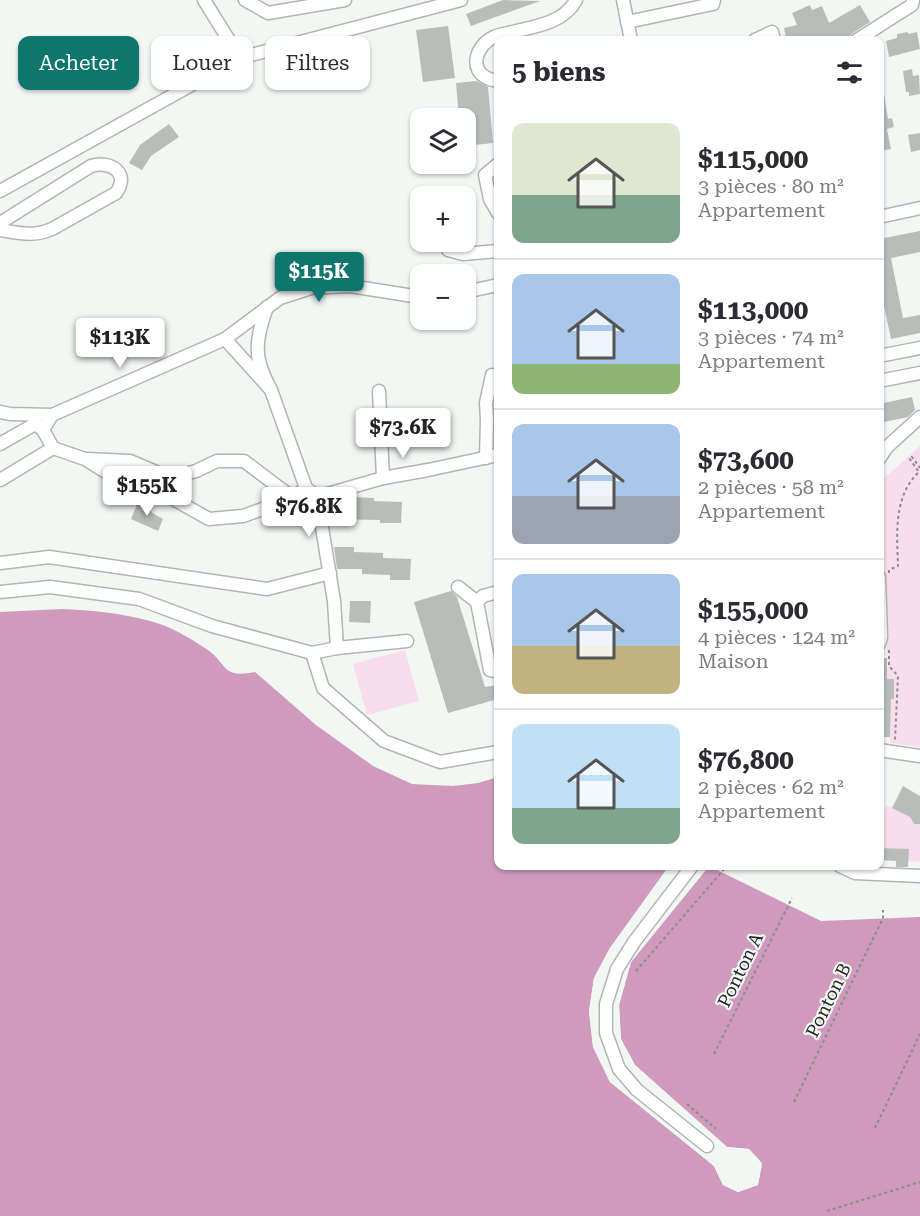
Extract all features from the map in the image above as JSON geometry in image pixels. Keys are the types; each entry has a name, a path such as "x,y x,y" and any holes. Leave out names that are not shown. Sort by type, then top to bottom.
{"street":[{"path":"204,0 226,36"},
{"path":"245,0 268,13 345,0"},
{"path":"268,13 289,0"},
{"path":"253,55 461,0"},
{"path":"498,36 555,20 572,8 576,0"},
{"path":"622,0 630,36"},
{"path":"627,22 713,4 714,0"},
{"path":"863,36 915,3"},
{"path":"494,37 481,46 475,60 479,71 488,79 494,80"},
{"path":"0,191 182,90"},
{"path":"0,223 91,166 100,163 107,164 116,170 120,177 120,187 116,193 52,229 33,234 0,230"},
{"path":"494,168 485,176 490,199 494,206"},
{"path":"884,216 920,208"},
{"path":"456,252 463,254 494,251"},
{"path":"0,412 52,415 225,339 280,298 311,288 350,286 410,295"},
{"path":"476,290 494,286"},
{"path":"267,307 261,326 258,347 259,362 306,488 317,497 334,601 337,648"},
{"path":"225,339 271,390"},
{"path":"884,355 920,348"},
{"path":"884,380 920,373"},
{"path":"317,497 383,478 492,456 486,402 492,375"},
{"path":"379,391 383,478"},
{"path":"43,430 52,415"},
{"path":"884,451 920,417"},
{"path":"0,444 35,424 43,430 53,448 85,459 104,471 168,496 209,519 243,516 292,498 306,488"},
{"path":"0,480 53,448"},
{"path":"85,459 130,461 170,478 196,471 217,461 244,461 292,498"},
{"path":"0,563 49,557 267,589 330,573"},
{"path":"0,592 50,587 140,598 212,626 312,653 337,648 407,641"},
{"path":"458,587 477,602 490,670 494,671"},
{"path":"477,602 483,596 494,593"},
{"path":"312,653 323,688 384,741 440,762 494,753"},
{"path":"884,751 920,756"},
{"path":"689,870 634,942 617,969 606,1004 606,1033 619,1069 637,1090 707,1146"},
{"path":"849,870 855,873 920,876"}],"path":[{"path":"884,579 889,570 898,566 897,522 904,491 919,472 909,458 912,457 920,468"},
{"path":"884,643 889,666 898,676 894,752"},
{"path":"636,971 723,870"},
{"name":"Ponton A","path":"714,1054 792,898"},
{"name":"Ponton B","path":"794,1102 883,918 883,910"},
{"path":"875,1128 920,1034"},
{"path":"687,1104 716,1130"},
{"path":"827,1211 920,1182"}],"shaded area":[{"path":"920,446 920,747 890,743 891,709 884,685 884,668 888,668 884,586 884,478"},
{"path":"62,609 95,611 157,623 199,644 212,653 229,671 243,674 255,672 316,725 373,766 412,784 453,786 494,778 494,870 666,870 610,948 594,978 589,1011 593,1047 610,1082 714,1166 723,1185 738,1192 758,1185 762,1163 749,1149 727,1147 635,1065 621,1039 619,1005 631,962 706,870 717,870 821,921 920,917 920,1216 0,1216 0,612"},
{"path":"405,650 419,701 367,715 353,664"},
{"path":"886,806 908,807 920,812 920,862 884,858 884,809"}],"pier":[{"path":"666,870 669,870 612,950 597,979 592,1011 596,1046 613,1080 716,1164 726,1183 738,1189 756,1183 759,1164 748,1152 725,1149 633,1067 618,1040 616,1005 628,960 703,870 706,870 631,962 619,1005 621,1039 635,1065 727,1147 749,1149 762,1164 758,1185 738,1192 723,1185 714,1166 610,1082 593,1047 589,1011 594,978 610,948"}],"building":[{"path":"503,0 540,1 471,26 466,14"},
{"path":"810,5 812,10 822,6 829,23 860,5 870,22 850,36 786,36 784,28 797,25 792,13"},
{"path":"448,26 455,78 423,82 416,30"},
{"path":"908,32 908,34 917,32 920,49 889,57 886,41 897,38 897,34"},
{"path":"912,69 913,76 919,75 920,94 909,96 909,92 906,92 903,71"},
{"path":"476,81 488,87 493,143 476,145 476,108 458,108 456,83"},
{"path":"884,94 888,119 892,118 894,127 887,129 891,149 884,150"},
{"path":"169,124 179,137 151,156 142,170 129,163 140,145"},
{"path":"920,133 920,150 911,152 908,135"},
{"path":"920,231 920,252 891,258 903,318 920,315 920,333 891,339 884,306 884,238"},
{"path":"912,397 915,410 908,417 884,422 884,403"},
{"path":"353,497 374,498 374,501 402,502 401,523 380,523 380,520 329,519 326,503"},
{"path":"138,502 151,507 151,512 163,519 158,531 131,519"},
{"path":"334,547 354,547 354,552 383,553 383,558 411,559 410,580 390,580 390,575 362,574 362,569 337,569"},
{"path":"451,591 457,597 485,687 494,686 494,700 448,713 414,602"},
{"path":"350,601 371,601 370,623 349,622"},
{"path":"884,658 887,658 887,679 894,679 890,737 884,737"},
{"path":"903,786 920,796 920,824 914,824 910,817 892,808"},
{"path":"884,848 909,849 908,867 896,867 896,861 884,860"}]}
